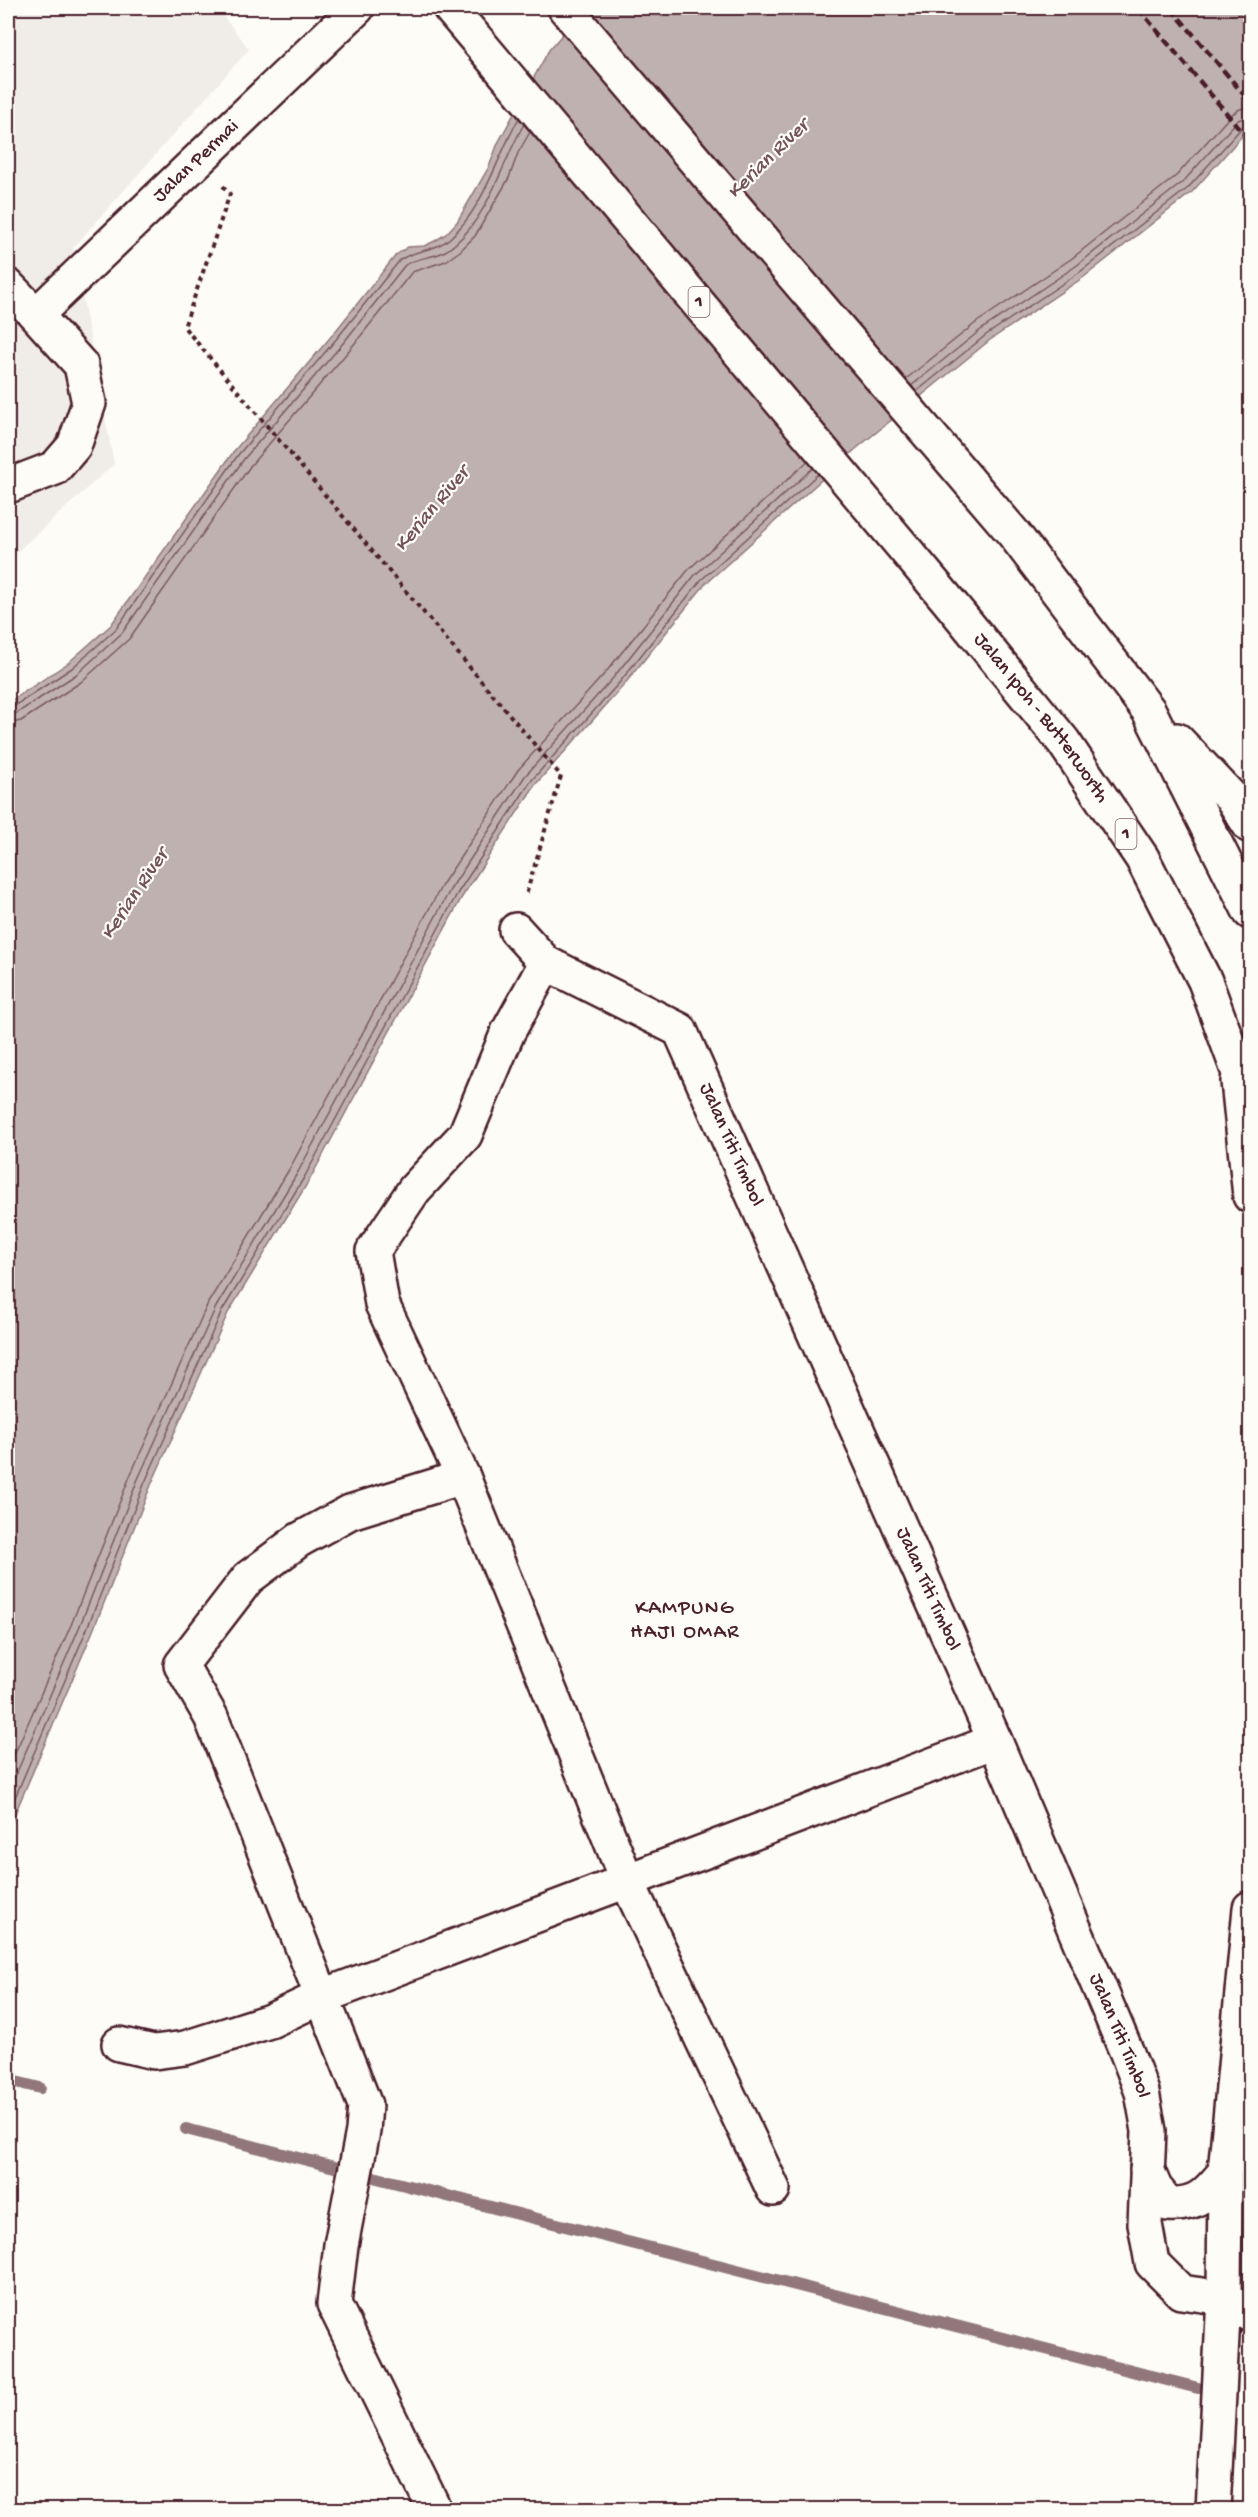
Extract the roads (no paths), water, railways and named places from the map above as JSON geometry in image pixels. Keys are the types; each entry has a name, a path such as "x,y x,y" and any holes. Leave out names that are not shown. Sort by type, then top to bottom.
{"main road":[{"name":"Jalan Permai","path":"36,315 357,8"},
{"name":"Jalan Ipoh - Butterworth","path":"450,8 946,598 1063,741 1142,858 1205,981 1251,1103"},
{"path":"565,8 1014,534 1149,711 1232,798 1251,826"},
{"path":"8,286 81,365 89,403 74,446 55,468 8,486"},
{"path":"1149,711 1251,912"},
{"name":"Jalan Titi Timbol","path":"516,930 546,963 680,1030 995,1741 1142,2092 1149,2131 1145,2224 1152,2263 1181,2292 1242,2306"},
{"path":"546,963 508,1032 465,1135 414,1190 373,1251 382,1304 463,1477 627,1881 773,2189"},
{"path":"1237,1064 1251,1196"},
{"path":"432,2504 334,2304 341,2245 363,2131 365,2106 211,1717 181,1665 248,1578 299,1540 350,1512 463,1477"},
{"path":"119,2044 154,2052 184,2048 270,2021 321,1997 995,1741"},
{"path":"1213,2510 1242,2306 1238,2170 1228,2135 1251,1908"},
{"path":"1147,2169 1155,2188 1168,2204 1186,2205 1238,2170"}],"water":[{"name":"Kerian River","path":"585,8 1250,8 1250,127 1192,192 1084,277 990,340 857,448 706,583 623,686 535,785 462,897 310,1179 228,1313 151,1485 92,1633 8,1830 8,703 68,663 111,625 234,451 334,333 396,255 408,247 424,246 435,241 446,234 457,222 489,167 498,143 549,50"}],"waterway":[{"path":"8,2080 40,2088"},
{"path":"186,2129 1198,2388"}],"railway":[{"path":"1138,8 1250,141"},
{"path":"1171,8 1250,102"}],"district":[{"name":"KAMPUNG HAJI OMAR","path":"685,1621"}]}
